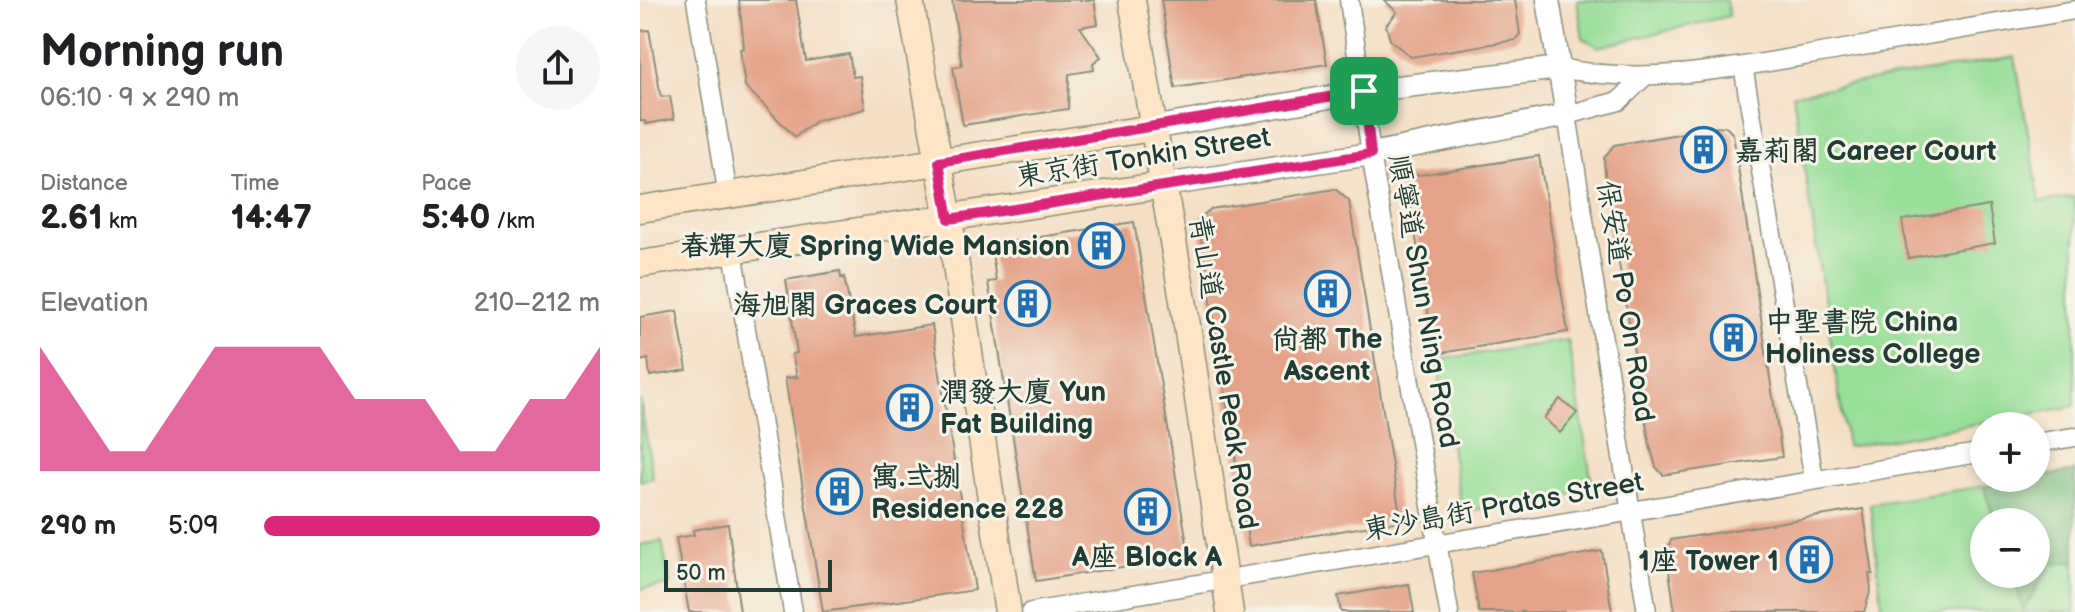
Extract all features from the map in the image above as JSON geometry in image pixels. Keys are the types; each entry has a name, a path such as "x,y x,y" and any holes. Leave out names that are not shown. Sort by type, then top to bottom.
{"main road":[{"path":"910,0 949,219 1008,612"},
{"name":"青山道 Castle Peak Road","path":"1132,0 1230,612"},
{"name":"東京街 Tonkin Street","path":"640,209 1152,128"},
{"name":"東京街 Tonkin Street","path":"640,264 1164,185"}],"street":[{"path":"696,0 728,196"},
{"name":"順寧道 Shun Ning Road","path":"1349,0 1371,154 1449,612"},
{"name":"保安道 Po On Road","path":"1548,0 1647,612"},
{"name":"東京街 Tonkin Street","path":"1152,128 1364,91 1560,68 1599,76 1644,77 1743,66 2075,10"},
{"path":"1743,66 1814,479"},
{"name":"東京街 Tonkin Street","path":"1164,185 1371,154 1567,115 1619,101 1644,77"},
{"path":"733,251 793,612"},
{"path":"2050,441 2075,437"},
{"name":"東沙島街 Pratas Street","path":"1031,612 1970,454"}],"green space":[{"path":"1577,0 1726,0 1729,16 1599,47 1583,38"},
{"path":"2015,57 2040,202 2075,197 2075,406 2042,412 1970,412 1970,425 1847,447 1793,94"},
{"path":"1568,340 1593,490 1473,510 1460,501 1437,360"},
{"path":"640,400 653,478 640,481"},
{"path":"2075,471 2075,561 2050,566 2050,508 1991,508 1986,492 2050,492 2050,475"},
{"path":"1970,488 1970,492 1986,492 1991,508 1970,508 1970,588 2017,588 2024,609 2037,588 2050,588 2051,564 2075,561 2075,612 1883,612 1870,504"},
{"path":"662,541 670,585 640,589 640,545"},
{"path":"2017,588 2037,588 2024,610"}],"building":[{"path":"739,0 796,0 806,61 849,54 853,77 860,76 865,109 816,121 795,137 745,86 740,49 744,48"},
{"path":"952,0 1094,0 1098,24 1080,27 1101,57 1093,63 1094,70 1069,74 1068,109 963,125 953,67 962,66"},
{"path":"1161,0 1316,0 1327,64 1175,88"},
{"path":"1384,0 1515,0 1520,34 1515,40 1411,57 1390,40 1386,25 1397,12"},
{"path":"649,30 661,97 670,96 674,119 646,124 640,121 640,31"},
{"path":"1725,126 1733,134 1782,457 1663,475 1656,467 1650,446 1606,187 1604,158 1614,145"},
{"path":"1539,156 1568,332 1435,354 1406,177"},
{"path":"1335,189 1349,201 1401,521 1249,546 1198,219 1211,209"},
{"path":"1989,206 1995,243 1908,258 1902,220"},
{"path":"1134,222 1189,556 1036,581 988,282 996,281 991,245"},
{"path":"840,271 841,278 844,277 856,337 932,325 975,590 823,612 785,378 797,377 792,354 797,353 786,280"},
{"path":"677,311 687,370 650,376 648,359 640,361 640,317"},
{"path":"1560,399 1577,413 1560,433 1544,418"},
{"path":"1863,509 1873,574 1869,574 1871,589 1864,612 1675,612 1666,550 1671,540"},
{"path":"728,524 740,612 689,612 676,538 694,535 693,530"},
{"path":"1602,551 1612,612 1479,612 1472,573"},
{"path":"1409,584 1414,612 1341,612 1338,596"}],"place":[{"name":"嘉莉閣 Career Court","path":"1704,150"},
{"name":"春輝大廈 Spring Wide Mansion","path":"1101,245"},
{"name":"尚都 The Ascent","path":"1327,294"},
{"name":"海旭閣 Graces Court","path":"1028,304"},
{"name":"中聖書院 China Holiness College","path":"1734,337"},
{"name":"潤發大廈 Yun Fat Building","path":"909,407"},
{"name":"寓.弍捌 Residence 228","path":"840,492"},
{"name":"A座 Block A","path":"1147,512"},
{"name":"1座 Tower 1","path":"1810,560"}],"route":[{"path":"1364,91 1371,154 949,219 939,162 1364,91"}]}
